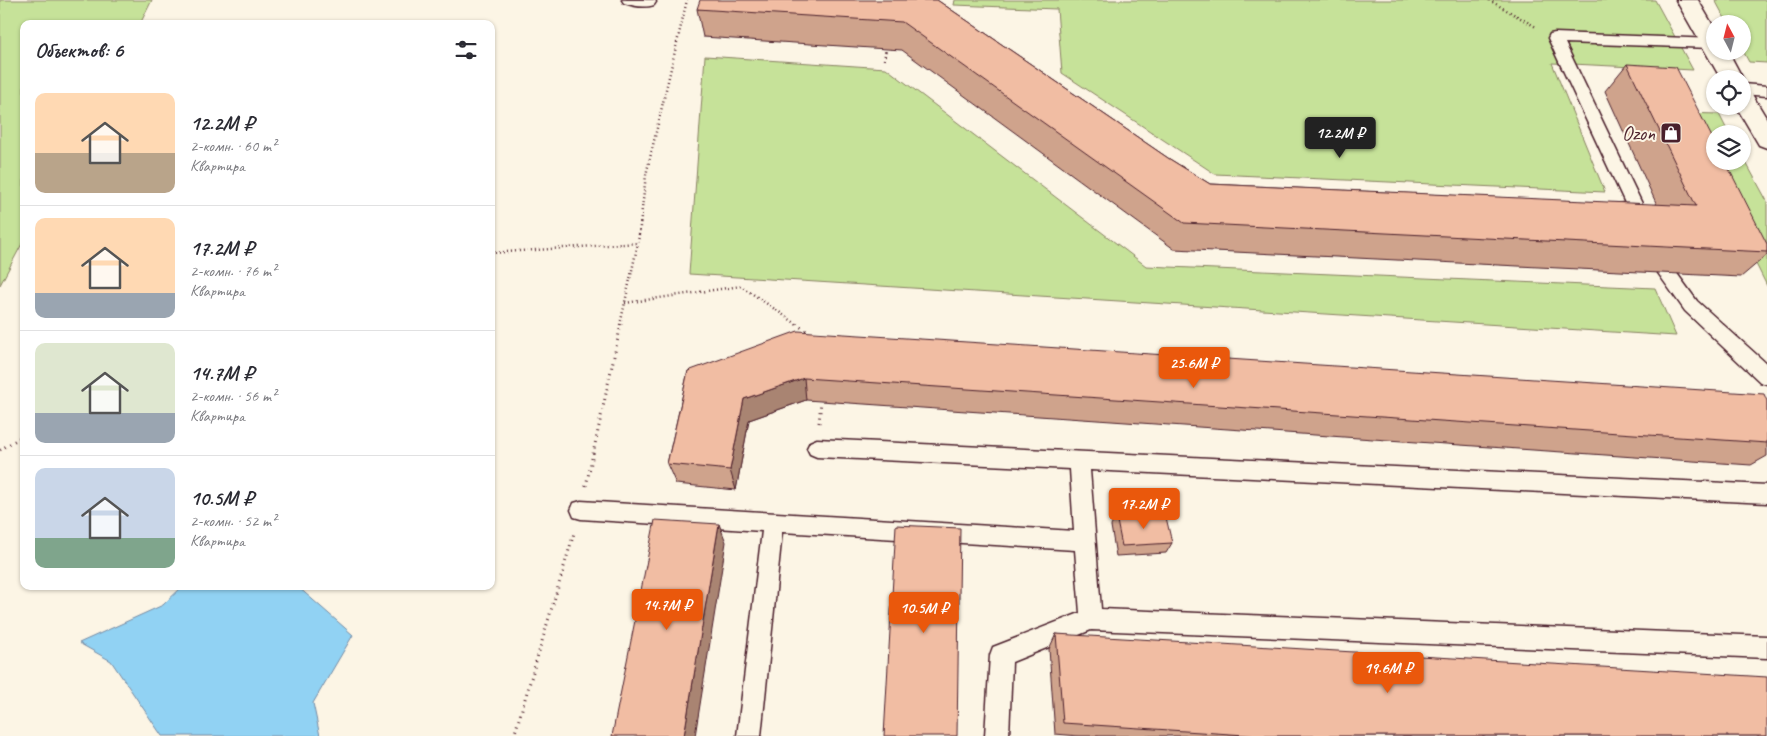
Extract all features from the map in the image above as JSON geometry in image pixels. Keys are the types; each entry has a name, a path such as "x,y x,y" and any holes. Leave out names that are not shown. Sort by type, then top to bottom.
{"street":[{"path":"1687,0 1706,33"},
{"path":"1751,112 1767,139"}],"lane":[{"path":"629,0 652,1"},
{"path":"1608,208 1641,217 1555,38 1706,47"},
{"path":"1751,90 1767,90"},
{"path":"1667,273 1691,306 1767,376"},
{"path":"817,448 1767,494"},
{"path":"1080,462 1084,541 1091,619"},
{"path":"581,510 1084,541"},
{"path":"749,736 773,522"},
{"path":"997,736 1001,655 1091,619 1767,647"}],"path":[{"path":"514,736 581,510 638,243 646,175 687,0"},
{"path":"1489,0 1555,38"},
{"path":"884,60 886,49"},
{"path":"495,253 638,243"},
{"path":"625,303 741,286 811,335"},
{"path":"0,450 20,438"}],"green space":[{"path":"0,0 152,0 142,20 20,20 20,248 0,285"},
{"path":"955,0 1655,0 1693,70 1552,63 1605,192 1215,174 1062,73 1057,9 954,5"},
{"path":"1715,0 1767,0 1767,63 1749,62 1748,60 1751,60 1751,15 1723,15"},
{"path":"705,56 886,68 1146,266 1655,288 1676,336 689,274"},
{"path":"1681,113 1720,115 1724,125 1706,125 1706,163"},
{"path":"1709,170 1750,170 1767,201 1767,286"}],"water":[{"path":"179,590 302,590 353,635 313,703 320,736 162,736 111,661 79,643 163,605"}],"building":[{"path":"700,0 937,0 1168,158 1210,184 1696,206 1627,64 1676,67 1706,125 1706,170 1730,170 1767,244 1767,252 1184,223 902,22 697,9"},
{"path":"798,331 1764,394 1767,401 1767,443 804,378 744,399 730,470 667,464 688,371"},
{"path":"1165,513 1172,543 1122,546 1116,516"},
{"path":"655,520 719,524 684,736 612,736"},
{"path":"896,525 960,528 957,736 884,736"},
{"path":"1056,634 1767,677 1767,736 1261,736 1063,723"}],"place":[{"name":"Ozon","path":"1671,133"}]}
